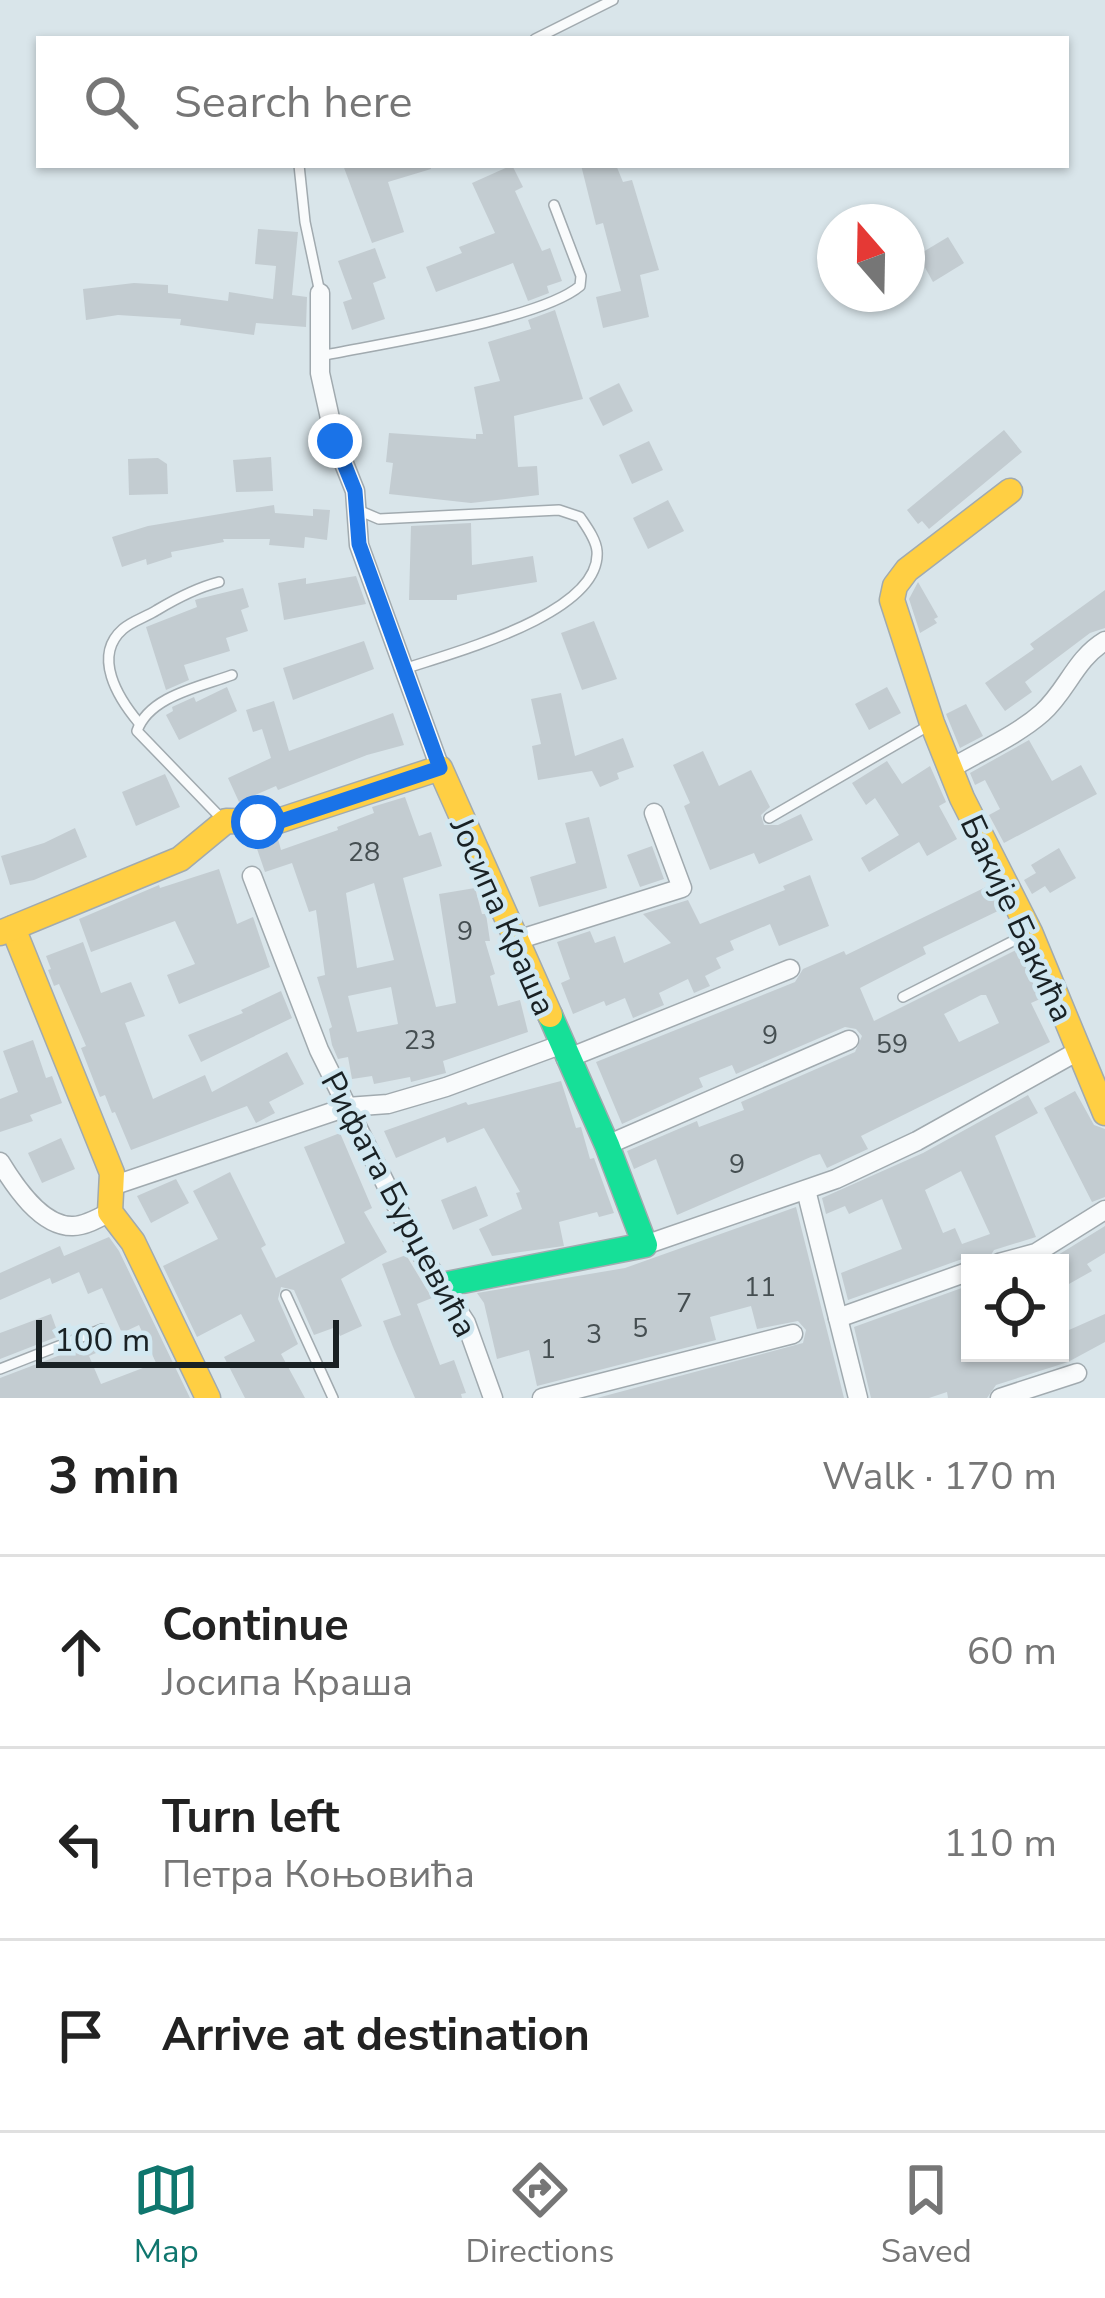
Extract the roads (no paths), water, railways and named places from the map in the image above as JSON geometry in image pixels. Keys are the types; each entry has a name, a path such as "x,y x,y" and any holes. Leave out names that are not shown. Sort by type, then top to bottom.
{"street":[{"path":"208,1398 111,1199 112,1173 7,931 180,859 226,821 275,823 440,768 359,544 352,479 329,419 320,356 320,292"},
{"name":"Бакије Бакића","path":"1010,491 907,569 892,600 950,769 1030,932 1105,1113"},
{"path":"950,769 1038,717 1082,658 1105,641"},
{"name":"Јосипа Краша","path":"440,768 607,1145 645,1245"},
{"path":"517,940 682,888 654,813"},
{"name":"Рифата Бурџевића","path":"252,876 319,1050 410,1235 466,1323 493,1398"},
{"path":"0,1162 43,1215 76,1227 111,1199 346,1107 388,1104 563,1052 790,969"},
{"path":"607,1145 850,1040"},
{"path":"442,1285 490,1272 575,1263 645,1245 806,1190 916,1141 1080,1050"},
{"path":"806,1190 858,1398"},
{"path":"1029,1254 1105,1210"},
{"path":"838,1318 961,1274"},
{"path":"542,1398 793,1334"},
{"path":"1000,1398 1077,1373"}],"lane":[{"path":"541,36 614,0"},
{"path":"299,168 320,292"},
{"path":"320,356 507,315 570,295 580,286 581,276 554,205"},
{"path":"358,510 379,519 559,510 580,517 597,550 593,571 582,589 561,608 404,669"},
{"path":"219,582 200,586 126,626 110,642 107,657 113,684 139,723 140,738 226,821"},
{"path":"139,723 165,700 232,675"},
{"path":"769,818 932,723"},
{"path":"903,997 1030,932"},
{"path":"286,1295 334,1398"},
{"path":"0,1369 101,1329"}]}
